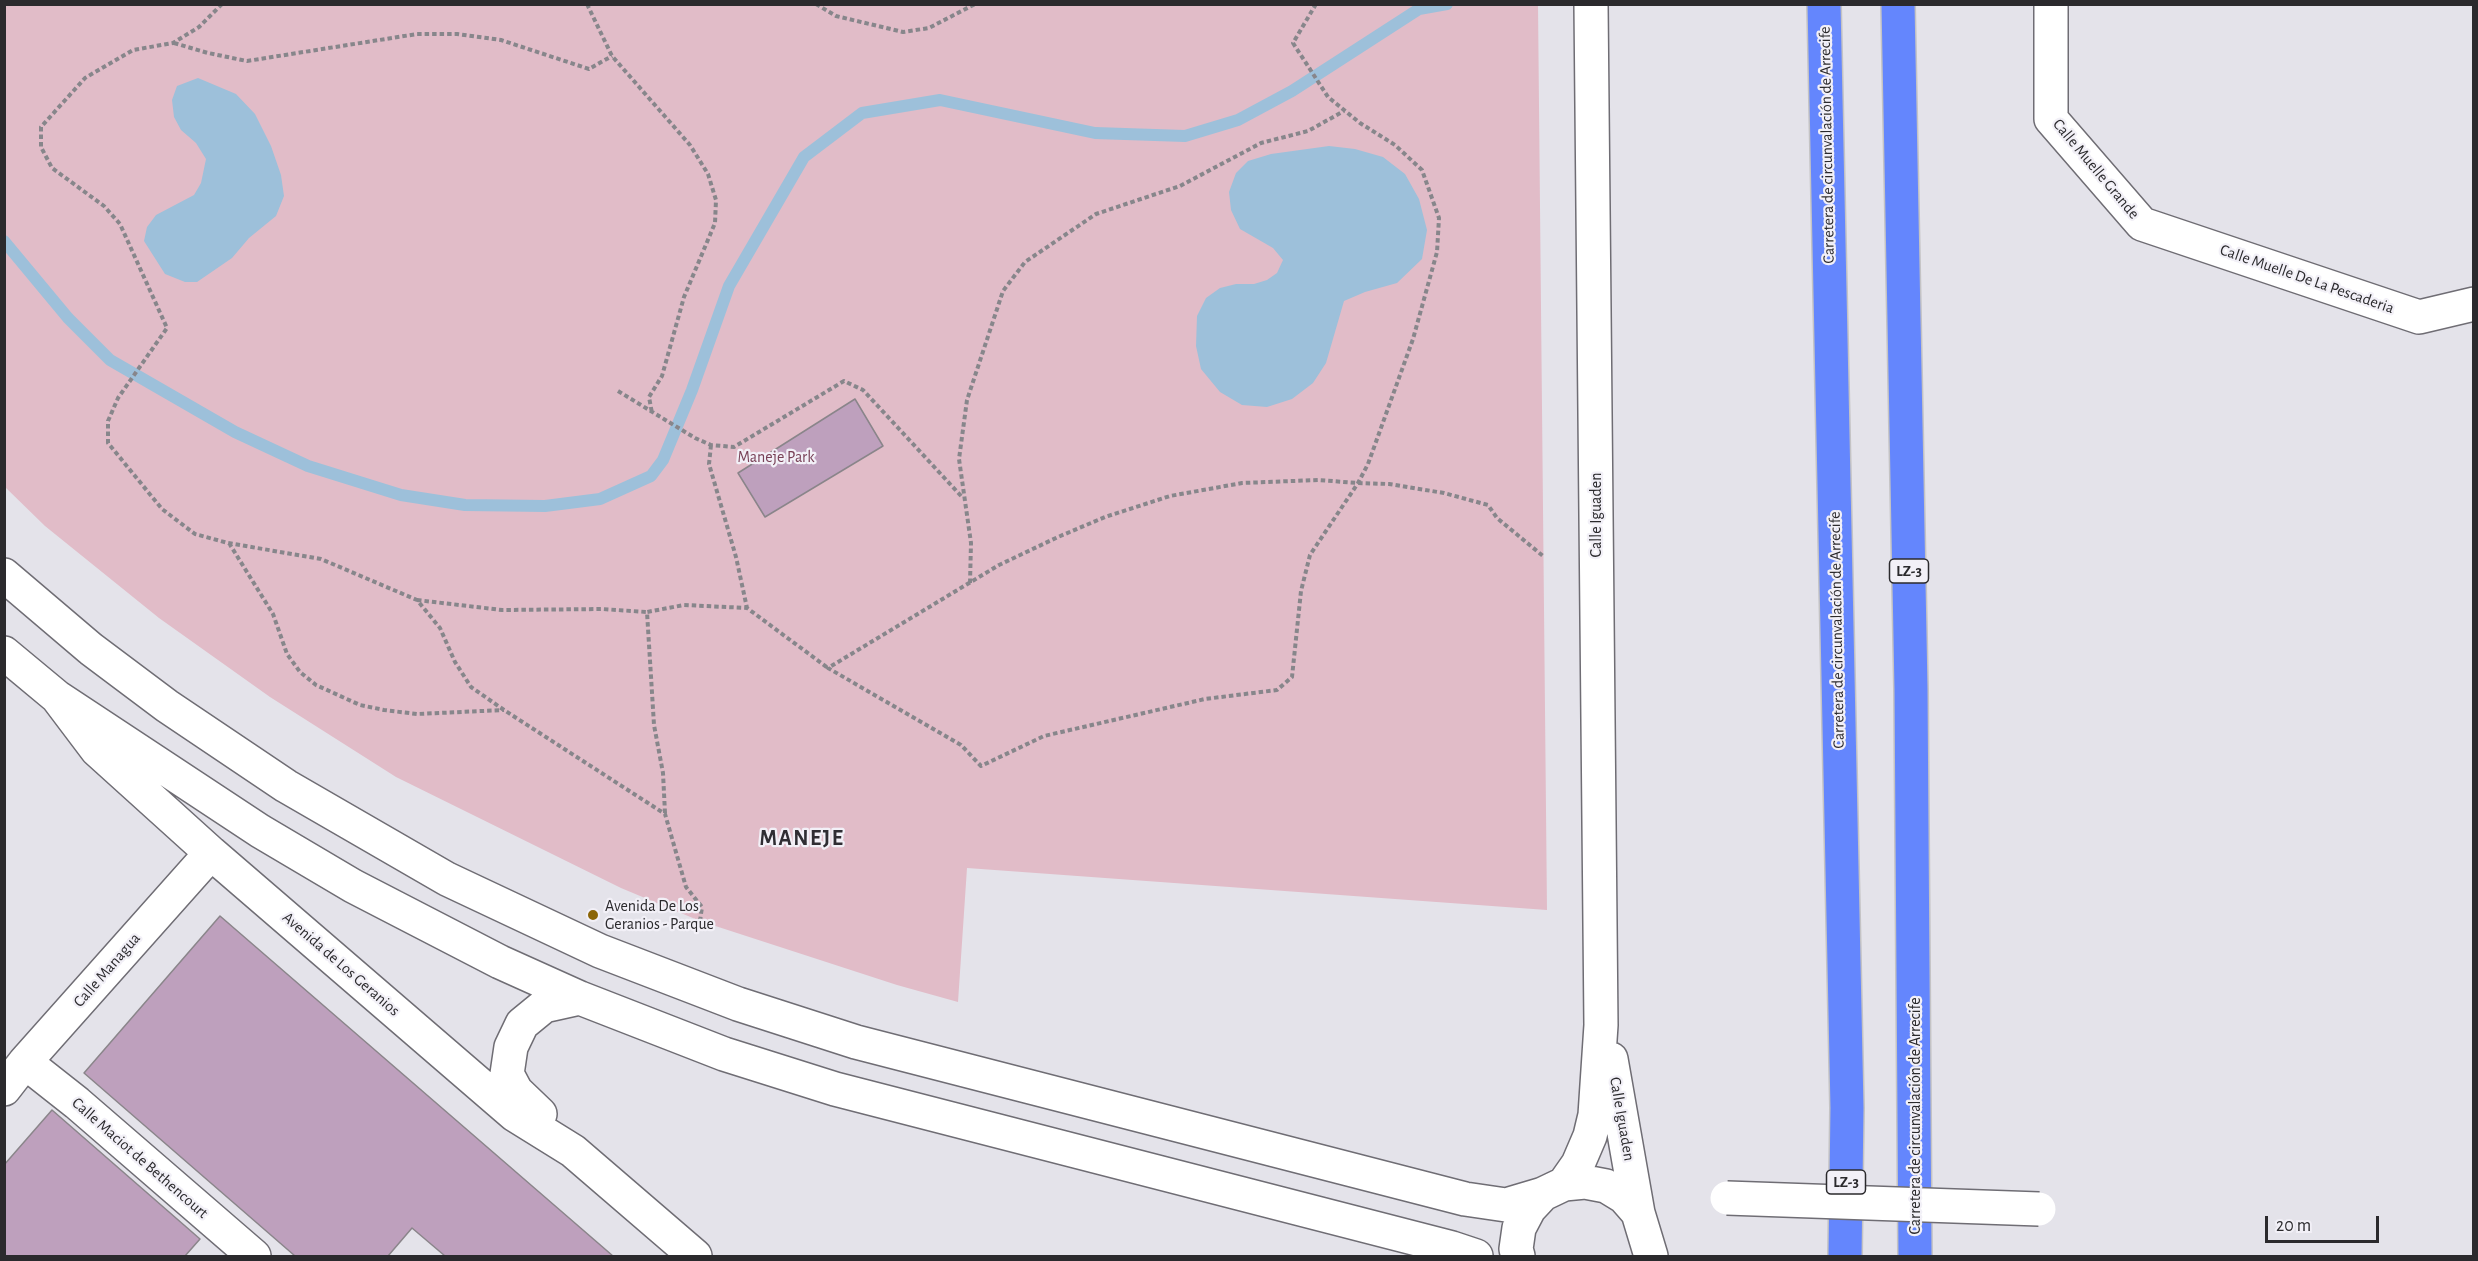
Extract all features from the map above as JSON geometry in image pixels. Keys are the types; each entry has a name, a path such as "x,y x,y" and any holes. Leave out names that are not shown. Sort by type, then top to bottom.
{"highway":[{"name":"Carretera de circunvalación de Arrecife","path":"1824,4 1847,1108 1845,1257"},
{"name":"Carretera de circunvalación de Arrecife","path":"1898,4 1910,642 1915,1257"}],"street":[{"name":"Calle Iguaden","path":"1518,1257 1516,1249 1519,1228 1529,1209 1554,1189 1578,1164 1590,1137 1595,1115 1600,1025 1591,4"},
{"name":"Calle Muelle Grande","path":"2051,4 2051,119 2142,224"},
{"name":"Calle Muelle De La Pescaderia","path":"2142,224 2419,317 2474,303"},
{"path":"4,575 129,678 286,786 447,879 531,920 655,973 758,1010 877,1047 1465,1199 1506,1205 1554,1189 1585,1182 1606,1186 1624,1197 1644,1240"},
{"name":"Avenida de Los Geranios","path":"4,652 57,697 97,750 211,853 515,1115 573,1151 695,1257"},
{"path":"57,697 260,831 353,886 481,952 579,998 724,1054 835,1089 1452,1248 1476,1257"},
{"name":"Calle Managua","path":"4,1089 25,1062 211,853"},
{"path":"573,1151 516,1090 507,1074 511,1047 522,1024 544,1006 579,998"},
{"name":"Calle Iguaden","path":"1600,1025 1613,1067 1644,1240"},
{"name":"Calle Maciot de Bethencourt","path":"25,1062 77,1103 254,1257"},
{"path":"1728,1198 2039,1209"}],"path":[{"path":"222,4 199,27 173,43 133,50 85,78 41,127 41,147 52,168 104,206 120,224 167,328 118,398 108,421 108,443 162,509 195,534 228,543 321,559 417,600 502,610 602,609 647,612 684,605 747,608 828,668 961,746 981,766 1044,736 1205,699 1277,690 1292,677 1301,591 1310,555 1368,464 1413,339 1437,252 1439,218 1422,170 1395,145 1344,111 1328,97 1293,43 1316,4"},
{"path":"587,4 612,56 690,146 708,174 716,200 715,224 684,297 662,376 649,397 652,413"},
{"path":"816,4 836,16 903,32 929,28 975,4"},
{"path":"173,43 247,61 417,34 458,34 501,40 589,69 612,56"},
{"path":"970,584 971,543 959,459 968,399 1003,291 1025,262 1095,214 1180,186 1261,143 1308,131 1344,111"},
{"path":"618,391 695,438 711,445 734,447 844,381 863,390 963,497"},
{"path":"711,445 709,464 736,557 747,608"},
{"path":"828,668 999,565 1058,537 1105,517 1170,496 1242,483 1318,480 1389,484 1444,493 1488,505 1497,518 1543,556"},
{"path":"228,543 273,614 287,654 300,672 316,686 360,705 384,710 417,714 504,710"},
{"path":"417,600 440,628 455,662 471,687 665,814"},
{"path":"647,612 654,725 663,773 665,814 686,886 702,907 700,921"}],"green space":[{"name":"Maneje Park","path":"4,5 1538,5 1547,910 967,868 958,1002 897,985 700,921 621,888 396,777 270,697 159,618 45,526 5,487"}],"water":[{"path":"198,78 236,94 255,114 271,146 281,175 284,196 276,216 249,238 232,258 197,282 185,282 165,274 144,241 147,227 156,215 194,195 201,183 206,159 196,143 181,130 174,117 172,100 177,86"},
{"path":"1329,146 1355,149 1383,157 1405,174 1419,199 1427,230 1422,259 1397,283 1344,301 1326,363 1313,383 1292,399 1267,407 1242,405 1220,392 1201,369 1196,346 1197,316 1206,298 1220,288 1267,280 1277,273 1283,260 1273,248 1240,229 1231,210 1229,192 1236,173 1248,161 1271,154"}],"building":[{"path":"855,399 883,446 765,517 738,473"},
{"path":"220,916 613,1256 445,1256 412,1228 388,1256 295,1256 84,1073"},
{"path":"52,1110 200,1239 185,1256 4,1256 4,1165"}],"waterway":[{"path":"4,241 68,318 110,360 235,432 308,466 401,495 465,505 545,506 600,499 651,476 663,460 692,390 729,286 804,157 862,113 940,100 1095,133 1185,136 1238,120 1292,91 1419,9 1447,4"}],"place":[{"name":"Avenida De Los Geranios - Parque","path":"593,915"}],"district":[{"name":"MANEJE","path":"802,838"}]}
